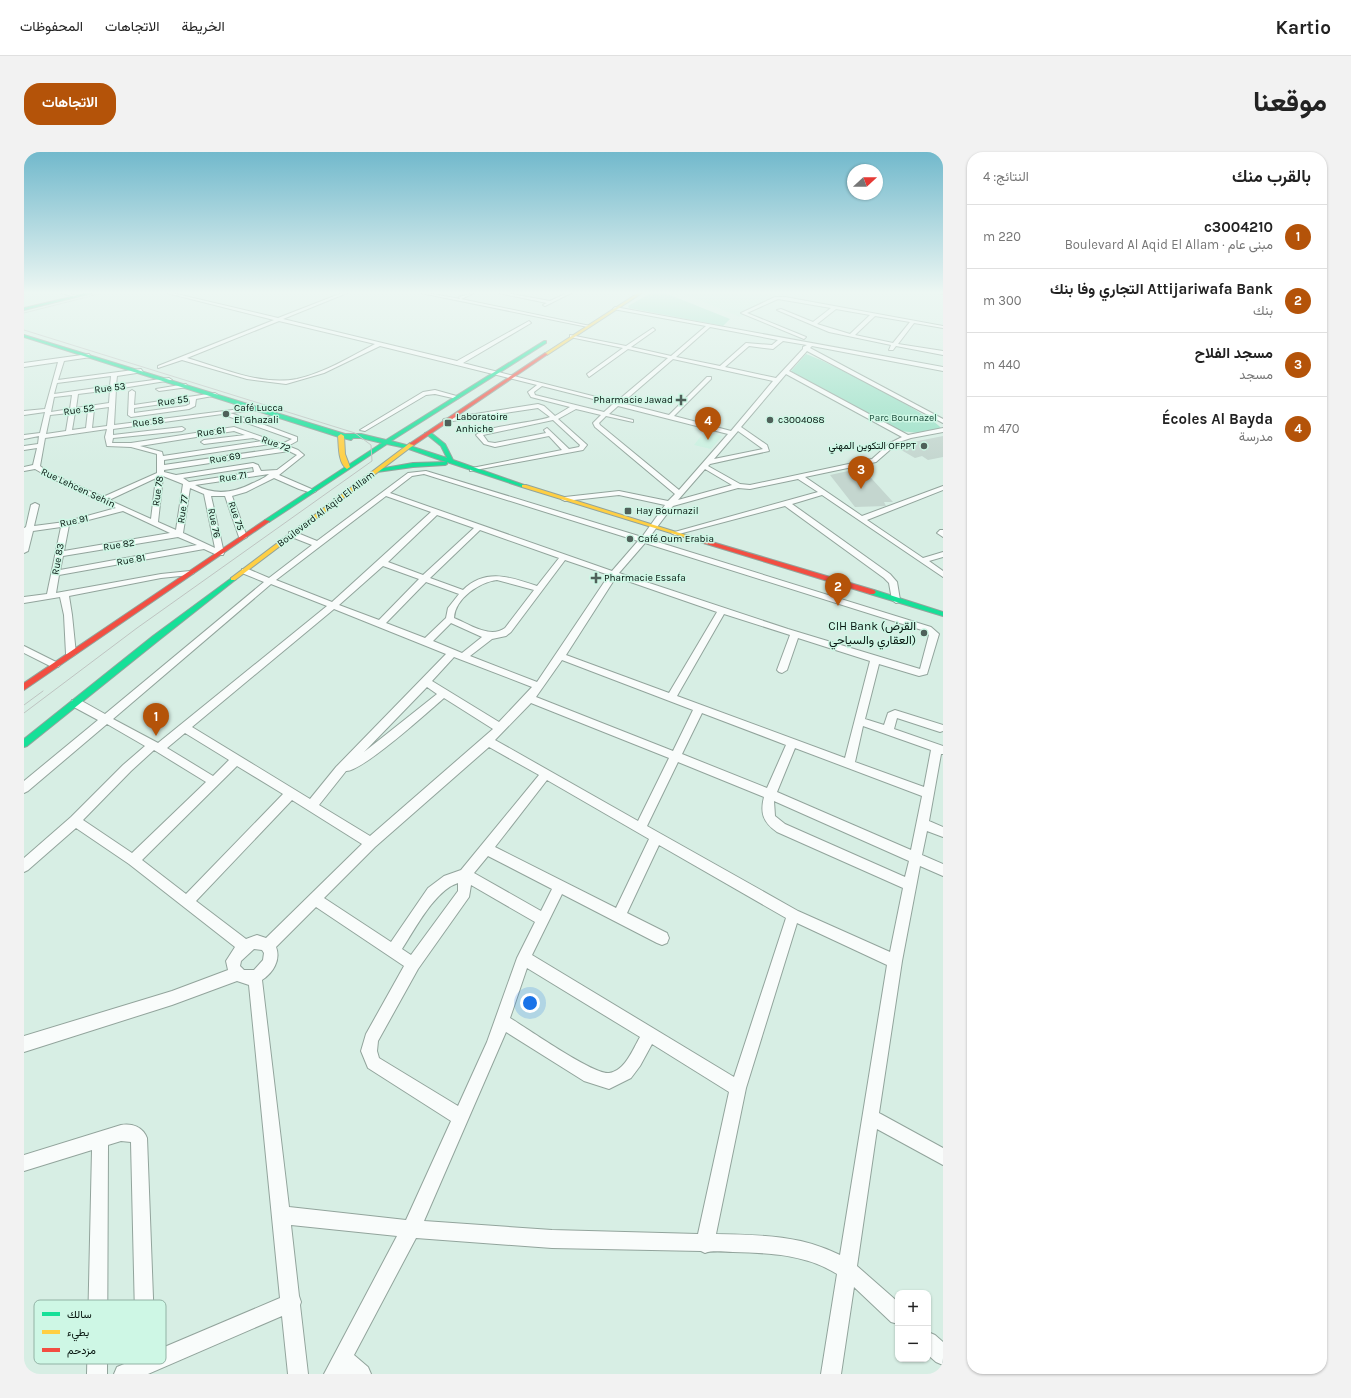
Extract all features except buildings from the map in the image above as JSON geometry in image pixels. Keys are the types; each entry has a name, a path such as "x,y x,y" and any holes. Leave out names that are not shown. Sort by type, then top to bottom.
{"main road":[{"path":"70,350 141,371 341,436 384,444 451,462 472,470 675,533 943,614"},
{"name":"Boulevard Al Aqid El Allam","path":"24,686 347,467 533,350"},
{"name":"Boulevard Al Aqid El Allam","path":"24,744 156,638 375,471 428,432 552,350"},
{"path":"428,432 439,440 447,449 451,462"},
{"path":"341,436 342,454 347,467"},
{"path":"375,471 413,465 451,462"}],"street":[{"path":"160,367 200,350"},
{"path":"181,358 256,379 287,382 319,373 367,350"},
{"path":"404,350 670,417 734,430 765,446 767,450 706,464"},
{"path":"458,363 480,350"},
{"path":"589,375 623,350"},
{"path":"641,350 777,380"},
{"path":"679,494 597,426 597,420 681,350"},
{"path":"722,367 741,350"},
{"path":"268,946 371,843 488,741 528,698 560,656 614,574 643,540 670,504 804,350"},
{"path":"815,350 943,421"},
{"path":"834,350 942,369"},
{"path":"885,358 891,350"},
{"path":"926,350 941,353"},
{"path":"24,365 89,356"},
{"name":"Rue Lehcen Sehin","path":"61,361 47,412 36,467 49,475 220,553"},
{"path":"53,389 113,385 141,371"},
{"path":"785,371 907,438"},
{"path":"670,417 709,378"},
{"name":"Rue 53","path":"53,389 75,393 113,385 169,380"},
{"path":"542,384 531,392 533,396 631,421"},
{"path":"113,385 108,437 110,446 162,440 206,452 271,442"},
{"name":"Rue 53","path":"113,385 135,392 132,400"},
{"path":"150,390 186,386"},
{"path":"162,395 199,390"},
{"path":"363,430 425,393 435,392 457,397"},
{"path":"68,432 75,393"},
{"name":"Rue 55","path":"131,407 215,395"},
{"path":"131,415 187,408 193,405 193,398"},
{"path":"131,424 132,400 139,399"},
{"name":"Rue 52","path":"24,413 72,411 110,405"},
{"path":"446,420 534,406 542,407 584,445 581,449 472,470"},
{"path":"551,434 495,445 486,443 479,435 483,432 554,418 567,414 576,406"},
{"path":"89,429 91,408"},
{"name":"Rue 58","path":"24,437 181,417 202,424 219,412 254,408"},
{"path":"219,412 294,437 295,440 286,448"},
{"path":"258,424 276,416"},
{"path":"181,417 182,446"},
{"path":"537,422 567,451"},
{"path":"202,424 206,452"},
{"name":"Rue 61","path":"182,446 202,424 228,430 240,430"},
{"path":"108,437 182,429"},
{"name":"Rue 72","path":"207,493 228,494 244,490 280,470 301,455 240,430"},
{"path":"565,499 619,493 670,504 738,486 750,487 874,461 881,458 892,445 907,438 943,430"},
{"path":"204,442 255,436"},
{"name":"Rue 78","path":"154,523 161,471 162,440"},
{"path":"131,444 161,455 182,446"},
{"path":"24,448 40,446"},
{"name":"Rue 69","path":"103,500 161,471 286,448"},
{"path":"706,464 738,486"},
{"path":"176,477 253,465 256,466 258,473"},
{"path":"24,470 36,467"},
{"name":"Rue 71","path":"187,484 280,470"},
{"path":"161,471 207,493"},
{"path":"24,788 270,580 384,493 410,474 424,472 933,631 934,634 922,673 875,660 614,574 384,493"},
{"path":"272,474 301,488 312,491"},
{"path":"800,477 943,576"},
{"name":"Rue 77","path":"179,534 187,484"},
{"path":"862,519 943,488"},
{"path":"675,533 823,492"},
{"name":"Rue 76","path":"207,493 220,553"},
{"name":"Rue 75","path":"228,494 243,537"},
{"path":"786,503 887,576 893,582 896,600"},
{"path":"24,551 26,530 35,504"},
{"name":"Rue 91","path":"26,530 65,524 123,509"},
{"path":"24,866 75,821 127,768 184,727 334,605 382,563 436,512"},
{"name":"Rue 83","path":"51,594 65,524"},
{"path":"381,623 424,579 479,527"},
{"name":"Rue 82","path":"58,554 179,534"},
{"path":"292,534 317,544"},
{"name":"Rue 81","path":"55,573 206,546"},
{"path":"922,561 943,554"},
{"path":"464,656 489,636 503,634 508,630 564,556"},
{"path":"382,563 464,593"},
{"path":"245,571 381,623 538,686"},
{"path":"24,600 51,594 65,595 161,576 190,573"},
{"path":"450,619 449,613 452,608 464,593 481,579 490,577 502,578 539,589"},
{"path":"65,595 71,654"},
{"path":"671,698 723,609"},
{"path":"450,619 489,636"},
{"path":"427,642 450,619"},
{"path":"782,670 795,633"},
{"path":"24,649 55,665"},
{"path":"311,807 340,770 426,682 453,652"},
{"path":"560,656 927,793"},
{"path":"849,763 875,660"},
{"path":"426,682 443,694 500,728"},
{"path":"340,770 367,756 443,694"},
{"path":"528,698 770,794 943,870"},
{"path":"76,703 156,747 214,782"},
{"path":"641,827 699,708"},
{"path":"888,731 892,716 895,714 940,728"},
{"path":"831,1374 846,1268 895,960 927,793 940,749 860,721"},
{"path":"184,727 371,843"},
{"path":"488,741 657,836 793,915 895,960"},
{"path":"792,742 770,794 766,810 769,818 781,828 909,885"},
{"path":"133,860 236,760"},
{"path":"393,950 433,892 448,880 465,875 546,774"},
{"path":"188,901 291,794"},
{"path":"75,821 133,860 188,901 244,946"},
{"path":"921,823 943,832"},
{"path":"618,916 657,836"},
{"path":"486,849 662,938"},
{"path":"465,875 543,920"},
{"path":"460,1117 373,1063 368,1051 371,1039 413,964 464,893 465,875"},
{"path":"361,1374 338,1366 410,1229 494,1044 524,958 560,887"},
{"path":"314,899 413,964"},
{"path":"705,1244 738,1088 793,915"},
{"path":"237,974 234,968 234,960 238,952 244,946 256,942 268,946"},
{"path":"24,1044 172,998 237,974 248,978 255,977 267,969 270,962 270,950 268,946"},
{"path":"524,958 738,1088"},
{"path":"255,977 292,1302 298,1374"},
{"path":"502,1021 589,1076 609,1081 626,1073 635,1061 649,1034"},
{"path":"871,1117 943,1156"},
{"path":"24,1163 129,1131 136,1134 139,1138 144,1300"},
{"path":"98,1300 100,1139"},
{"path":"282,1214 410,1229 552,1239 705,1244 765,1244 796,1248 822,1255 846,1268 895,1312"},
{"path":"166,1356 292,1302"},
{"path":"931,1345 943,1355"},
{"path":"97,1364 97,1374"},
{"path":"124,1374 146,1365"}],"shaded area":[{"path":"705,431 722,436 711,449 694,445"}],"green space":[{"name":"Parc Bournazel","path":"806,354 855,377 900,401 935,422 942,429 919,433 900,431 802,378 791,371"}],"tram line":[{"path":"24,713 137,628 372,461 371,445 355,433 88,350"},
{"path":"24,705 43,691"}],"traffic: fast":[{"path":"69,350 351,438"},
{"path":"267,521 347,467 532,350"},
{"path":"428,433 443,445 451,462"},
{"path":"341,436 361,436 408,447 524,486"},
{"path":"379,471 413,465 445,463"},
{"path":"24,744 156,638 233,579"},
{"path":"872,592 943,614"}],"traffic: slow":[{"path":"546,354 552,350"},
{"path":"341,436 342,454 347,467"},
{"path":"233,579 412,444"},
{"path":"524,486 702,541"}],"traffic: jam":[{"path":"412,444 546,354"},
{"path":"24,687 267,521"},
{"path":"702,541 872,592"}],"place":[{"name":"Pharmacie Jawad","path":"681,400"},
{"name":"Café Lucca El Ghazali","path":"226,414"},
{"name":"c3004088","path":"770,420"},
{"name":"Laboratoire Anhiche","path":"448,423"},
{"name":"Écoles Al Bayda","path":"708,440"},
{"name":"التكوين المهني OFPPT","path":"924,446"},
{"name":"مسجد الفلاح","path":"861,489"},
{"name":"Hay Bournazil","path":"628,511"},
{"name":"Café Oum Erabia","path":"630,539"},
{"name":"Pharmacie Essafa","path":"596,578"},
{"name":"Attijariwafa Bank التجاري وفا بنك","path":"838,606"},
{"name":"CIH Bank (القرض العقاري والسياحي)","path":"924,633"},
{"name":"c3004210","path":"156,736"}]}
